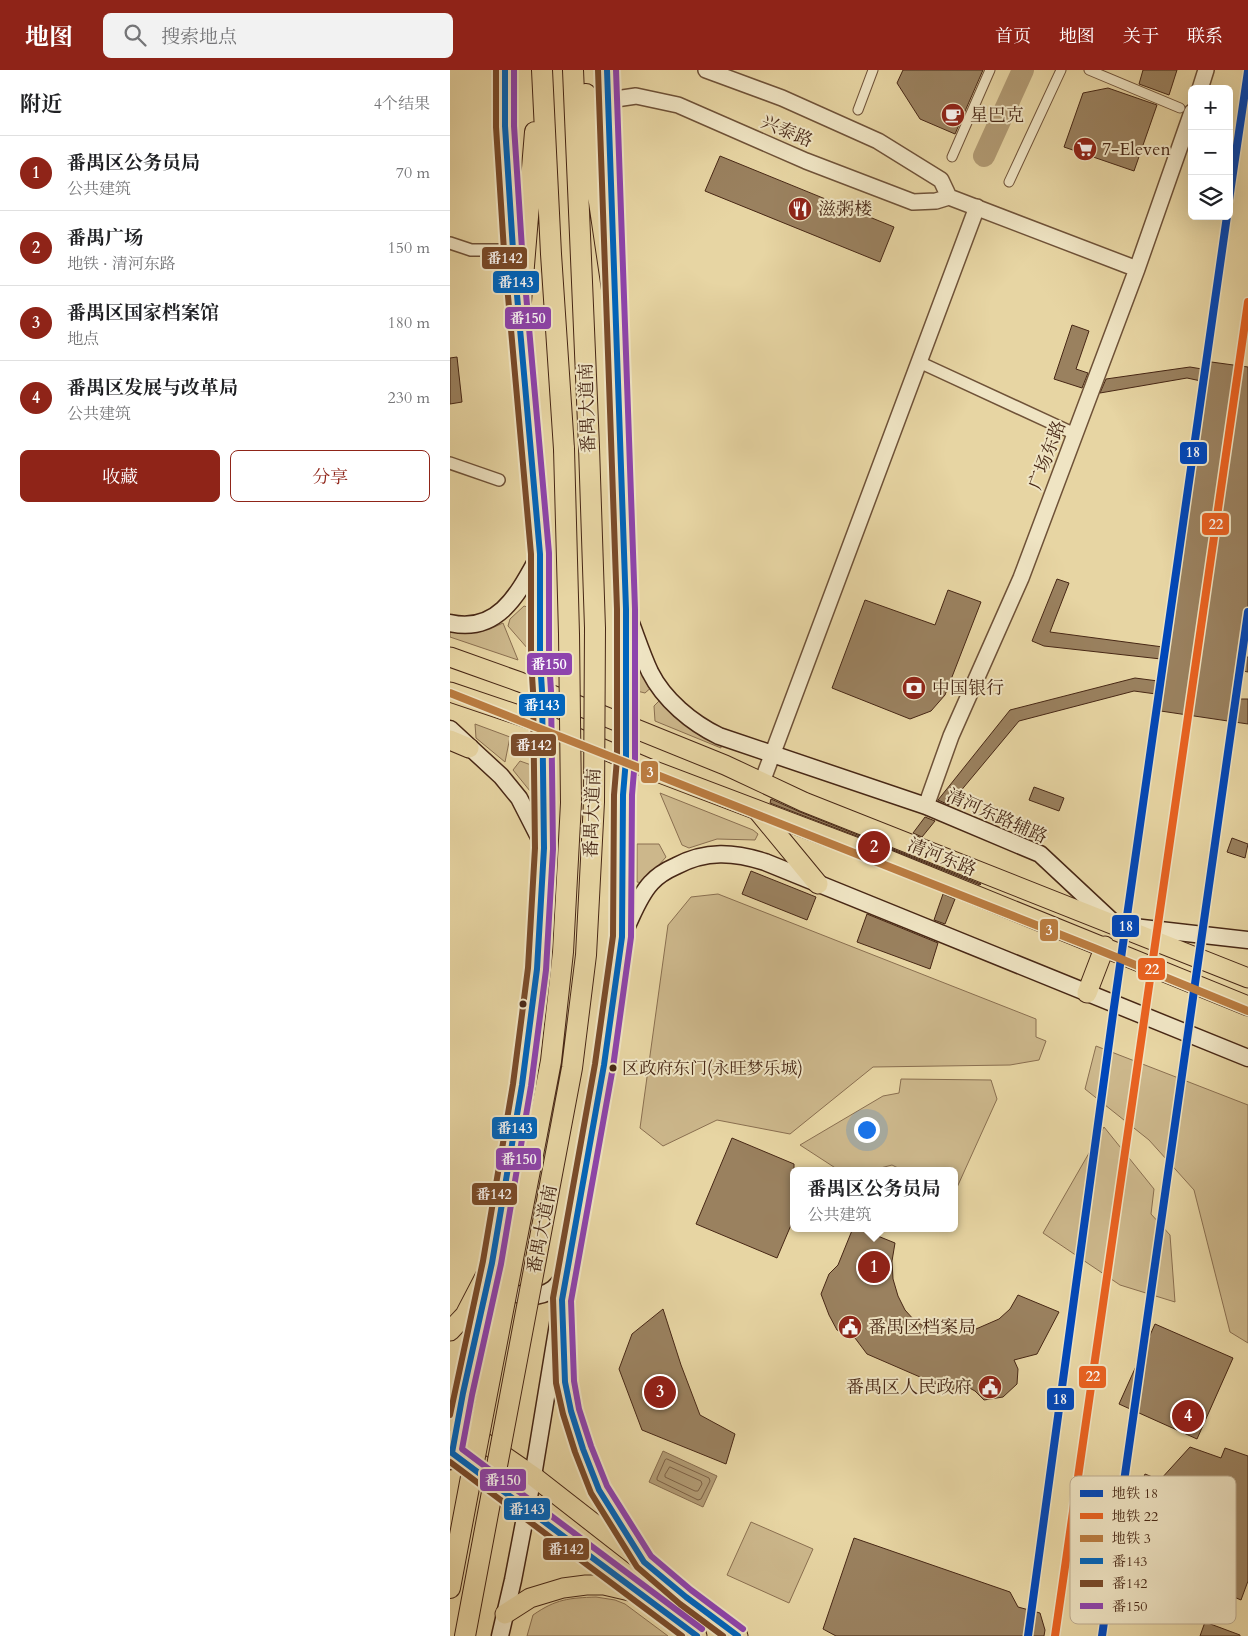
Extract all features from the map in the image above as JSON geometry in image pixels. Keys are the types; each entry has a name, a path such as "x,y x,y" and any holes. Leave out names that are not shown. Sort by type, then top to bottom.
{"highway":[{"path":"520,314 541,70"},
{"name":"番禺大道南","path":"450,1588 551,1061 563,952 571,803 569,634 564,449 541,70"},
{"name":"番禺大道南","path":"465,1636 572,1068 586,955 594,783 595,628 573,70"},
{"path":"583,70 598,195 614,303"}],"main road":[{"path":"505,70 505,126 513,250 540,554 544,848 537,969 522,1085 492,1264 454,1421 450,1456 526,1509 697,1636"},
{"path":"500,1636 533,1476 566,1274 602,1074 622,937 623,795 626,759 626,609 614,303 608,70"},
{"path":"450,623 464,626 499,614 517,594 540,554"},
{"name":"清河东路辅路","path":"626,609 650,672 660,689 700,726 720,736 773,755 926,806 1040,854 1116,925"},
{"name":"清河东路","path":"450,657 542,691 725,766 804,802 1248,978"},
{"name":"清河东路","path":"450,692 542,724 626,759 884,858 1105,946 1248,1006"},
{"path":"450,729 501,776 520,798 544,848"},
{"path":"450,740 469,748"},
{"path":"756,809 818,884"},
{"path":"622,937 640,897 652,882 666,871 682,862 714,854 732,854 748,857 1248,1058"},
{"path":"1116,925 1248,940"},
{"path":"1087,992 1105,946"},
{"path":"492,1264 501,1284 520,1295 536,1295 552,1289 566,1274"},
{"path":"450,1331 466,1315 492,1264"},
{"path":"562,1300 565,1382 571,1411 583,1449 599,1490 650,1567"},
{"path":"454,1421 533,1476 738,1636"},
{"path":"640,1593 650,1567"},
{"path":"506,1614 530,1598 563,1588 586,1584 604,1585 640,1593"}],"street":[{"name":"兴泰路","path":"609,100 636,96 678,105 806,161 913,202 936,201 949,196 941,180 878,141 782,98 706,70"},
{"path":"858,110 873,70"},
{"path":"952,157 990,70"},
{"path":"1009,182 1060,70"},
{"path":"1089,70 1186,110"},
{"path":"1201,85 1206,70"},
{"name":"广场东路","path":"926,806 951,736 1021,578 1137,270 1186,110"},
{"path":"949,196 1137,270"},
{"path":"762,782 977,207"},
{"path":"450,243 471,250 513,250"},
{"path":"919,362 1075,434"},
{"path":"450,463 499,480"}],"shaded area":[{"path":"524,606 530,608 533,650 528,649 508,626 510,619"},
{"path":"503,623 518,660 450,637 450,626 490,629"},
{"path":"630,646 654,685 645,693 633,690"},
{"path":"661,699 721,742 721,748 655,721 654,706"},
{"path":"475,724 510,737 505,762 476,738"},
{"path":"521,739 531,742 534,758 523,755"},
{"path":"520,761 534,766 533,786 530,791 513,770"},
{"path":"660,793 753,830 758,834 755,840 717,839 689,848 682,845"},
{"path":"637,844 659,844 666,857 643,883 637,882"},
{"path":"718,894 1036,1019 1036,1037 1046,1041 1039,1060 1010,1065 873,1067 790,1134 717,1120 663,1146 640,1128 668,925 691,897"},
{"path":"1096,1046 1248,1105 1248,1343 1230,1332 1194,1190 1149,1140 1085,1089"},
{"path":"901,1079 991,1080 997,1099 958,1185 958,1167 896,1167 892,1165 884,1167 834,1167 800,1145 883,1096 899,1093"},
{"path":"1104,1127 1154,1189 1151,1214 1170,1235 1175,1302 1120,1285 1043,1233"},
{"path":"751,1522 813,1549 789,1603 727,1575"},
{"path":"596,1597 615,1600 625,1604 668,1636 527,1636 533,1615 541,1610 563,1600"}],"water":[{"path":"663,1451 717,1476 703,1507 649,1482"}],"building":[{"path":"903,70 983,70 955,134 920,119 897,83"},
{"path":"1143,70 1177,70 1169,95 1139,84"},
{"path":"1108,88 1157,105 1134,171 1064,147 1083,93"},
{"name":"滋粥楼","path":"720,156 894,227 880,262 705,191"},
{"path":"1072,325 1089,331 1076,369 1088,373 1082,388 1054,379"},
{"path":"457,357 462,402 450,404 450,358"},
{"path":"1204,361 1248,367 1248,636 1245,657 1248,657 1248,672 1243,671 1239,699 1248,699 1248,724 1154,710 1156,694 1134,691 1019,721 949,805 938,800 1010,710 1135,678 1158,681 1161,659 1044,646 1032,641 1057,579 1069,583 1050,632 1163,647 1201,381 1187,378 1100,393 1106,379 1190,367 1202,369"},
{"path":"948,590 981,602 945,695 931,711 910,719 832,688 865,600 935,625"},
{"path":"1034,787 1064,798 1059,811 1029,800"},
{"path":"771,799 800,812 981,884 770,803"},
{"path":"925,817 935,821 922,837 913,833"},
{"path":"1232,838 1248,844 1245,858 1227,852"},
{"path":"751,871 816,897 807,920 742,894"},
{"path":"943,894 955,899 945,924 934,920"},
{"path":"867,914 938,943 930,969 857,942"},
{"path":"732,1138 794,1164 794,1167 790,1167 790,1227 777,1258 696,1224"},
{"path":"851,1232 868,1232 895,1243 892,1261 893,1279 898,1296 905,1310 915,1321 931,1330 948,1333 976,1329 999,1319 1010,1309 1018,1295 1059,1312 1037,1354 1014,1360 1018,1369 1017,1384 1003,1397 984,1400 975,1391 964,1385 950,1390 867,1354 855,1338 837,1330 821,1294 829,1274 838,1265"},
{"path":"663,1309 700,1415 735,1434 726,1464 642,1430 619,1369 632,1334"},
{"path":"1155,1324 1233,1358 1197,1439 1119,1404"},
{"path":"1190,1447 1221,1458 1225,1448 1248,1456 1248,1581 1241,1600 1236,1598 1236,1476 1164,1476"},
{"path":"854,1538 1010,1592 1018,1607 1040,1613 1045,1630 1044,1636 836,1636 823,1629"},
{"path":"1204,1624 1210,1624 1240,1635 1240,1636 1200,1636"}],"waterway":[{"path":"984,156 1023,70"}],"metro line":[{"name":"18","path":"1233,175 1248,71"},
{"name":"18","path":"1028,1636 1113,1014 1226,220"},
{"name":"22","path":"1078,1476 1248,302"},
{"name":"18","path":"1125,1476 1248,612"},
{"name":"3","path":"450,693 1094,948 1248,1011"},
{"name":"22","path":"1055,1636 1070,1532"},
{"name":"18","path":"1102,1636 1104,1624"}],"transit line":[{"name":"番142","path":"450,1415 483,1261 513,1084 528,968 535,848 531,554 504,251 496,127 496,70"},
{"name":"番143","path":"505,70 505,126 513,250 540,554 544,848 537,969 522,1085 492,1263 463,1393 452,1453 697,1636"},
{"name":"番150","path":"514,70 514,126 522,249 549,553 553,849 546,970 531,1086 501,1264 462,1449 702,1629"},
{"name":"番142","path":"598,70 617,609 617,759 614,795 613,936 595,1064 553,1298 556,1383 575,1452 591,1493 637,1567 680,1604 723,1636"},
{"name":"番143","path":"607,70 626,609 626,759 623,795 622,937 604,1065 562,1300 565,1382 571,1411 599,1490 644,1562 686,1597 738,1636"},
{"name":"番150","path":"616,70 635,609 635,759 632,795 631,937 613,1067 571,1301 574,1381 579,1409 607,1486 651,1556 691,1590 743,1629"},
{"name":"番142","path":"450,1462 682,1636"}],"place":[{"name":"星巴克","path":"953,115"},
{"name":"7-Eleven","path":"1085,149"},
{"name":"滋粥楼","path":"800,209"},
{"name":"中国银行","path":"914,688"},
{"name":"番禺广场","path":"874,847"},
{"name":"区政府东门(永旺梦乐城)","path":"613,1068"},
{"name":"番禺区公务员局","path":"874,1267"},
{"name":"番禺区档案局","path":"850,1327"},
{"name":"番禺区人民政府","path":"990,1387"},
{"name":"番禺区国家档案馆","path":"660,1392"},
{"name":"番禺区发展与改革局","path":"1188,1416"}]}
